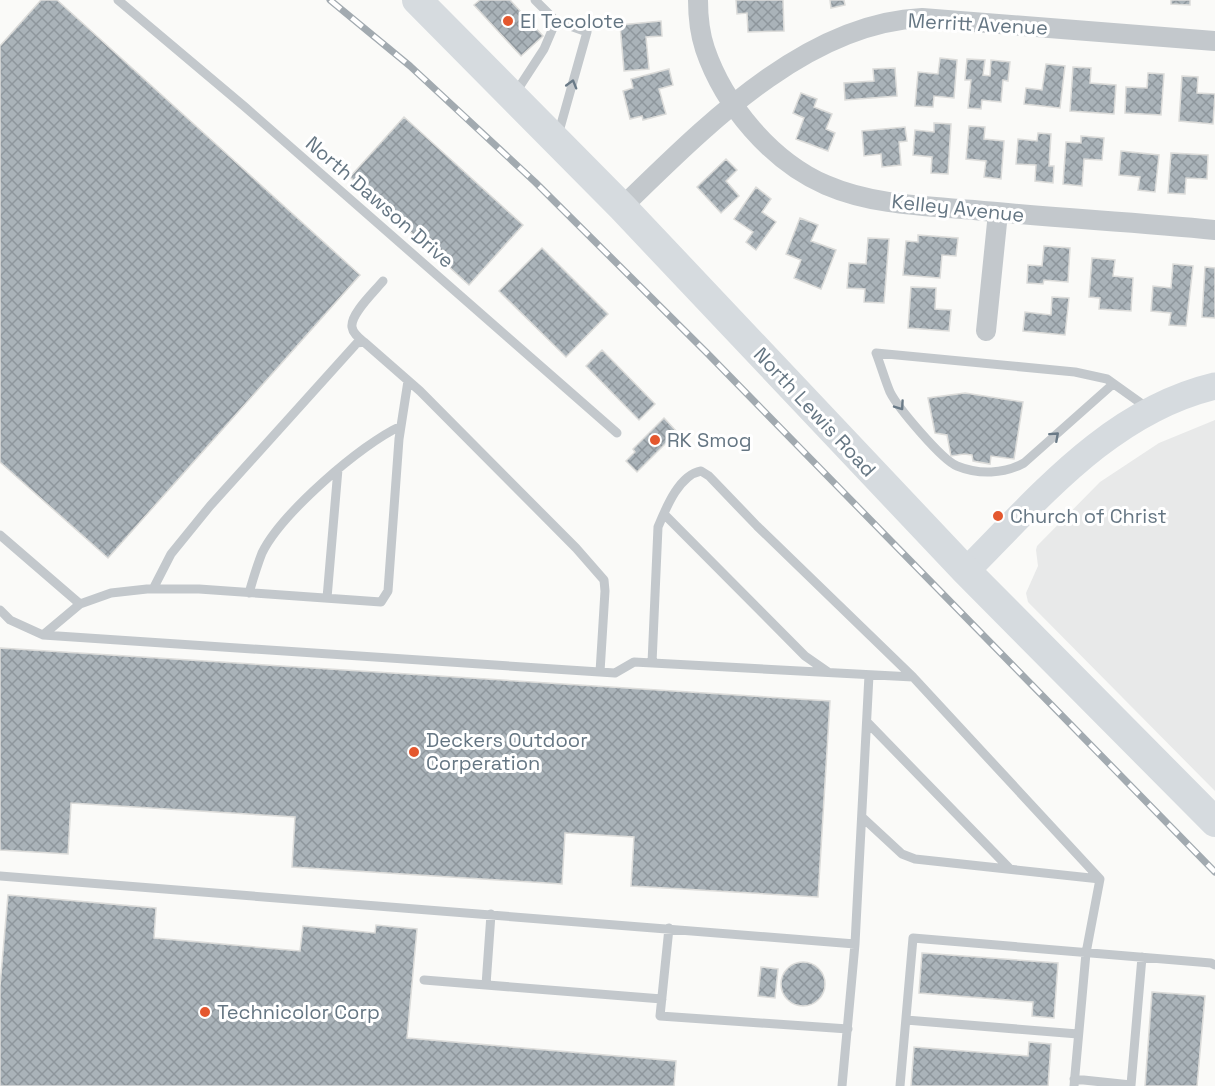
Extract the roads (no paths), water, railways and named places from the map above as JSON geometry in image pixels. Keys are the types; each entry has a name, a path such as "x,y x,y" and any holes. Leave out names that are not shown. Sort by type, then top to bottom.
{"main road":[{"name":"North Lewis Road","path":"425,3 622,207 966,571 1215,822"},
{"path":"966,571 1086,453 1120,427 1151,410 1215,386"}],"street":[{"name":"Kelley Avenue","path":"698,0 705,50 715,74 734,104 762,141 778,156 800,172 825,185 846,193 883,201 998,213 1215,230"},
{"name":"Merritt Avenue","path":"622,207 734,104 785,68 830,42 864,28 909,19 990,22 1215,41"},
{"path":"986,331 998,213"}],"lane":[{"name":"North Dawson Drive","path":"118,0 237,100 617,433"},
{"path":"535,0 556,21 587,32 556,140"},
{"path":"513,96 544,49 556,21"},
{"path":"383,281 353,317 352,327 355,334 408,381 576,548 603,580 605,591 600,672"},
{"path":"153,589 171,554 210,506 272,440 357,343 364,342"},
{"path":"1113,384 1024,463 1010,470 978,472 955,466 916,429 891,394 876,353 1075,372 1107,379 1151,410"},
{"path":"43,635 81,604 111,593 153,589 381,602 388,591 401,426 408,381"},
{"path":"249,593 263,551 285,521 354,454 386,432 401,426"},
{"path":"327,598 338,469"},
{"path":"652,663 658,527 677,489 694,472 701,471 709,476 757,526 913,677 1100,879"},
{"path":"664,513 798,649 828,672"},
{"path":"0,535 81,604"},
{"path":"0,610 5,620 43,635 615,673 634,662 913,677"},
{"path":"842,1086 855,944 869,675"},
{"path":"867,722 1010,869"},
{"path":"862,817 902,854 915,860 1100,879"},
{"path":"0,876 855,944"},
{"path":"1100,879 1086,952 1074,1083 1131,1085 1142,957"},
{"path":"486,985 491,915"},
{"path":"669,928 660,1017 848,1029"},
{"path":"900,1086 913,938 1215,965"},
{"path":"424,980 662,999"},
{"path":"906,1020 1078,1034"}],"railway":[{"path":"330,0 410,66 535,182 708,354 1215,872"}],"place":[{"name":"El Tecolote","path":"508,21"},
{"name":"RK Smog","path":"655,440"},
{"name":"Church of Christ","path":"998,516"},
{"name":"Deckers Outdoor Corperation","path":"414,752"},
{"name":"Technicolor Corp","path":"205,1012"}]}
